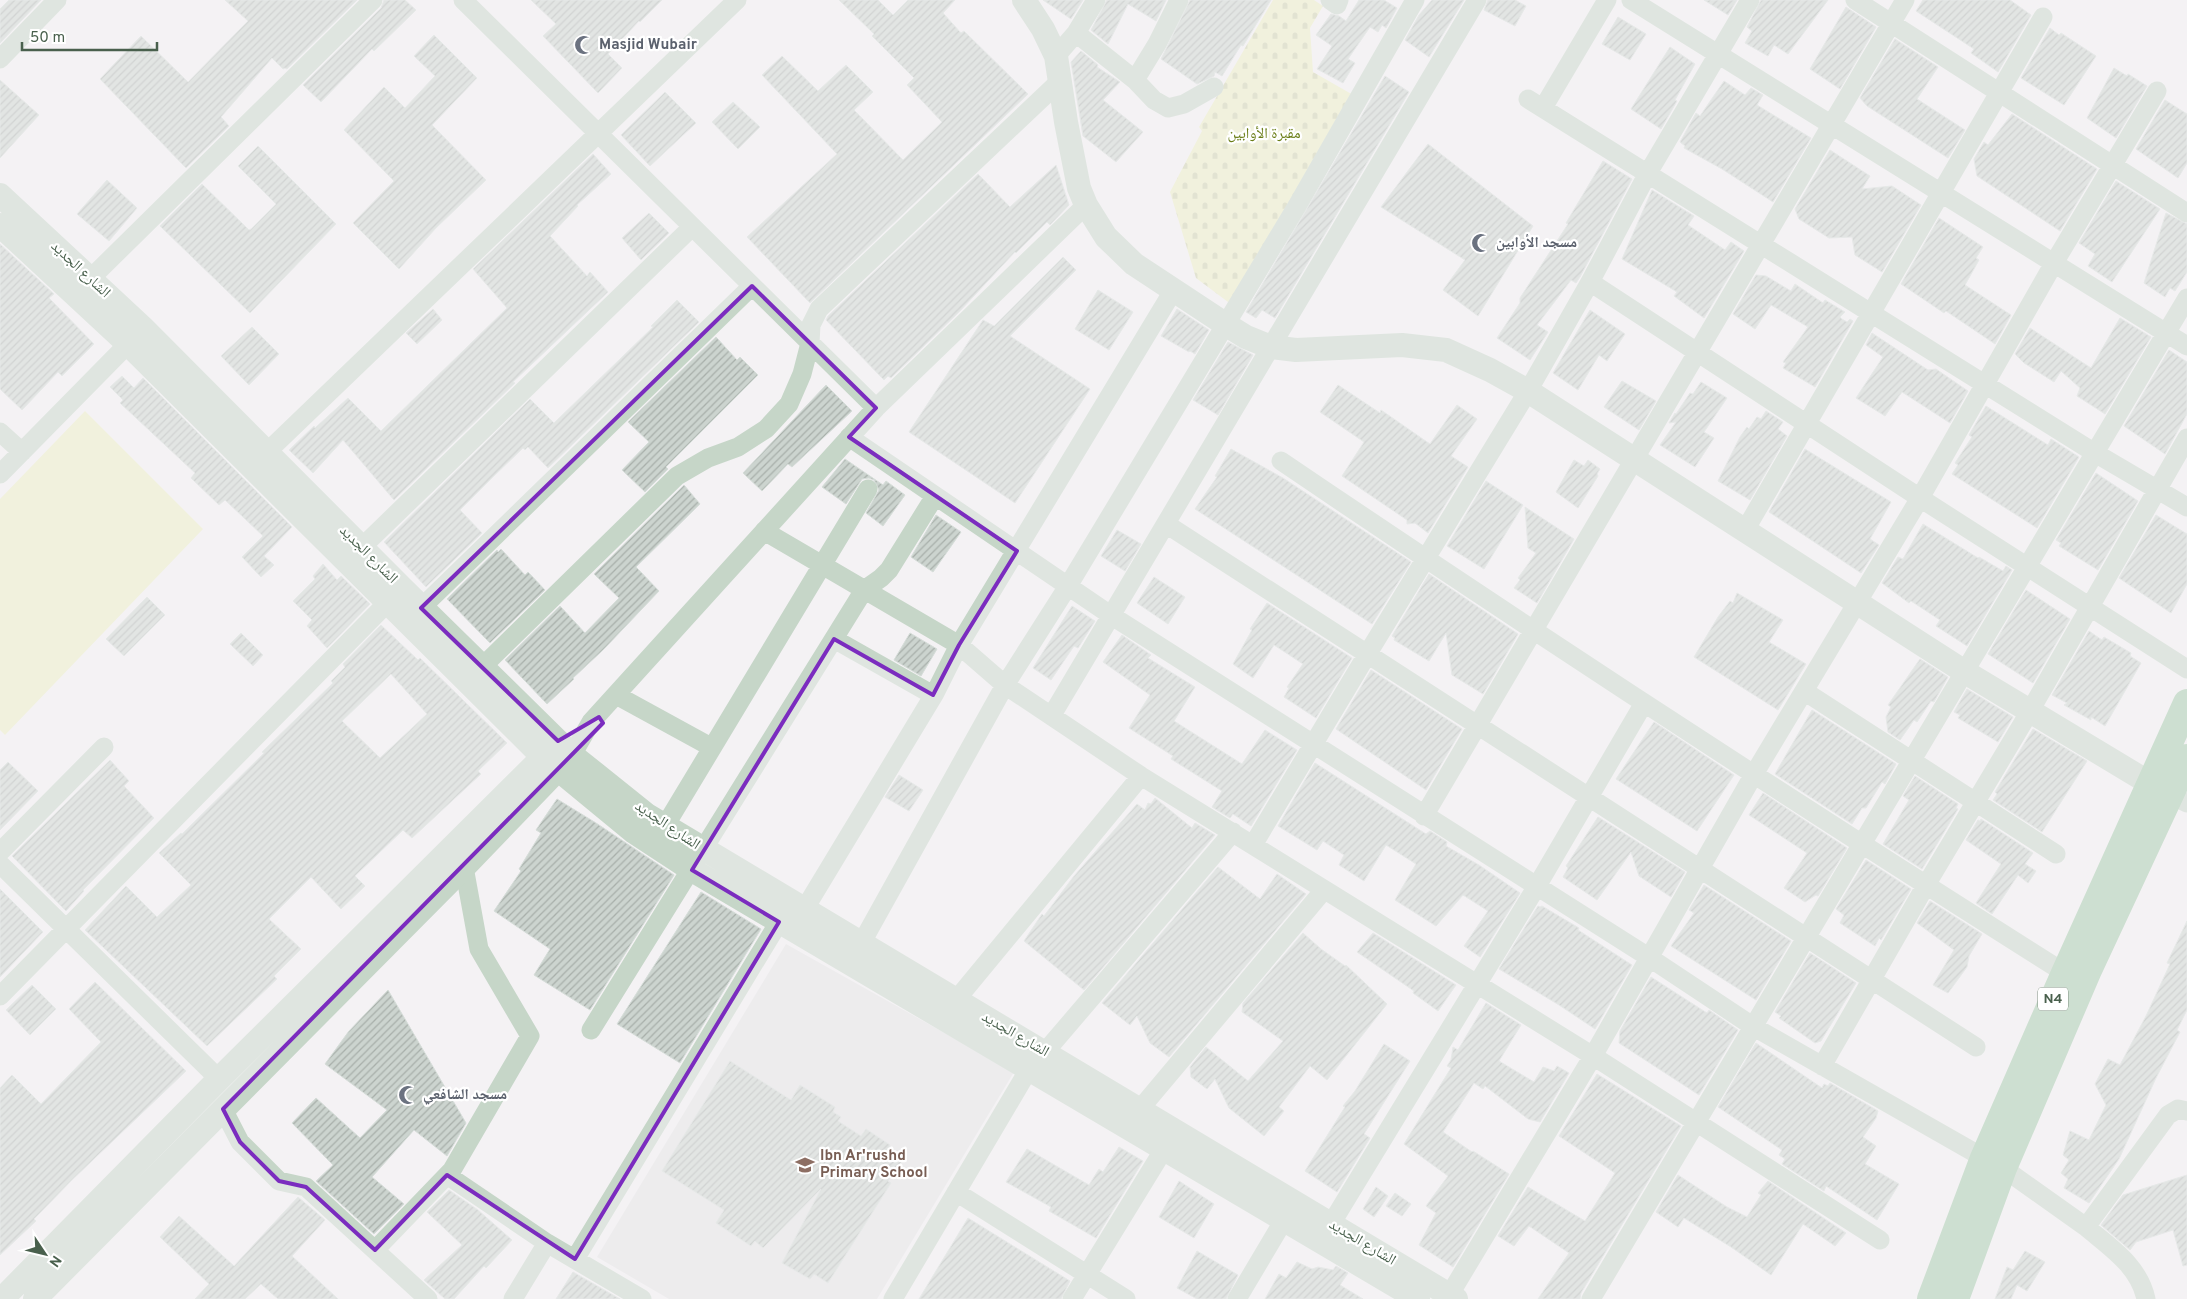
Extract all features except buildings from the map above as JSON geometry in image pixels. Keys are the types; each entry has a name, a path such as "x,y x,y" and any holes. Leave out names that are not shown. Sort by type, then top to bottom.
{"highway":[{"name":"N4","path":"1955,1299 1993,1163 2064,973 2169,794 2187,703"},
{"name":"N4","path":"1931,1299 1993,1163 2088,970 2187,758"}],"street":[{"path":"0,58 57,0"},
{"path":"90,279 373,0"},
{"path":"463,0 876,408"},
{"path":"267,452 737,0"},
{"path":"1024,0 1043,30 1056,56 1077,179 1086,205 1106,237 1134,264 1225,324 1271,347 1296,350 1402,345 1446,350 1490,370 1528,391 1744,532 1859,603 1965,672 2169,794"},
{"path":"1056,56 1076,33 1096,0"},
{"path":"1135,80 1157,44 1179,0"},
{"path":"1330,0 1336,4 1339,0"},
{"path":"861,944 1005,685 1068,586 1297,206 1415,0"},
{"path":"1052,715 1477,0"},
{"path":"1607,0 1536,104 2095,453 2187,507"},
{"path":"1631,0 2187,346"},
{"path":"1253,845 1528,391 1590,282 1648,174 1750,0"},
{"path":"1855,0 2187,212"},
{"path":"1424,816 1479,726 1633,460 1905,0"},
{"path":"1744,532 2044,17"},
{"path":"1076,33 1135,80 1154,100 1168,108 1184,104 1214,88"},
{"path":"482,667 676,476 708,458 738,447 766,429 789,404 802,374 810,343 810,325 819,310 1060,81"},
{"path":"1451,1298 1650,958 1754,774 1859,603 2054,264 2157,91"},
{"name":"الشارع الجديد","path":"0,195 142,327 362,548 395,595 422,608 482,667 558,756 665,826 698,861 779,922 1037,1061 1140,1109 1451,1298"},
{"path":"2,1299 219,1079 558,756 616,695 876,408 1086,205"},
{"name":"الشارع الجديد","path":"0,224 395,595 634,832 804,910 956,1000 1037,1061 1164,1149 1418,1299"},
{"path":"362,548 692,227"},
{"path":"1590,282 1920,498 2187,668"},
{"path":"422,608 752,286"},
{"path":"804,910 933,695 959,645 1173,291"},
{"path":"1591,1299 1697,1124 2187,298"},
{"path":"0,474 128,344"},
{"path":"0,432 22,452"},
{"path":"849,437 1112,616 1650,958 1754,1027 1993,1163 2086,1227 2128,1263 2139,1278 2146,1299"},
{"path":"1822,1066 2187,438"},
{"path":"1281,461 1534,632 1862,845 2064,973"},
{"path":"665,826 868,489"},
{"path":"591,1030 698,861 864,590 882,578 889,570 935,496"},
{"path":"1166,524 1976,1047"},
{"path":"764,531 959,645 1005,685 1141,776 1593,1056 1880,1240"},
{"path":"0,996 395,595"},
{"path":"834,639 933,695"},
{"path":"1804,691 2056,854"},
{"path":"616,695 711,748"},
{"path":"1330,1224 1536,886 1644,703"},
{"path":"0,852 104,747"},
{"path":"35,1299 464,867 558,756"},
{"path":"956,1000 1141,776"},
{"path":"894,1299 956,1192 1037,1061 1232,832"},
{"path":"0,864 219,1079"},
{"path":"375,1250 452,1170 530,1036 480,949 464,867"},
{"path":"1140,1109 1324,890"},
{"path":"575,1259 779,922"},
{"path":"223,1108 240,1142 279,1181 306,1187 428,1299"},
{"path":"2086,1227 2168,1115 2178,1109 2187,1111"},
{"path":"1072,1299 1164,1149"},
{"path":"447,1175 547,1244 642,1299"},
{"path":"956,1192 1126,1299"},
{"path":"1237,1299 1284,1220"},
{"path":"513,1299 547,1244"}],"highlighted area":[{"path":"752,286 876,408 849,437 1017,551 959,645 933,695 834,639 692,870 779,922 575,1259 447,1175 375,1250 306,1187 279,1181 240,1142 223,1109 603,723 599,717 558,741 421,608"}],"shaded area":[{"name":"Ibn Ar'rushd Primary School","path":"786,944 1014,1072 877,1299 669,1299 597,1257"}],"green space":[{"name":"مقبرة الأوابين","path":"1273,0 1314,0 1323,6 1310,28 1313,72 1355,96 1232,305 1196,278 1170,192 1202,131 1199,127"},
{"path":"85,411 203,529 5,735 0,730 0,499"}],"place":[{"name":"Masjid Wubair","path":"584,45"},
{"name":"مسجد الأوابين","path":"1481,243"},
{"name":"مسجد الشافعي","path":"408,1095"},
{"name":"Ibn Ar'rushd Primary School","path":"805,1165"}]}
